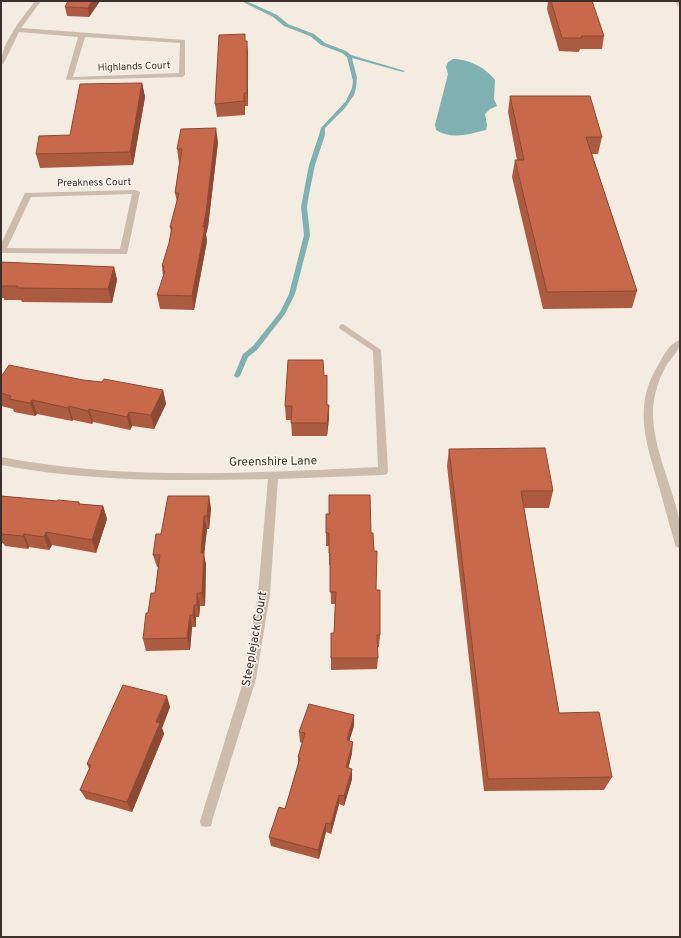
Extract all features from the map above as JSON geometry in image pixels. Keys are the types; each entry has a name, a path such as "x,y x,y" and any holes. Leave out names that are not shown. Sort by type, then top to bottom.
{"street":[{"path":"1,63 16,30 38,1"},
{"path":"678,1 680,5"},
{"name":"Highlands Court","path":"16,30 183,41 182,75 69,80 82,35"},
{"name":"Preakness Court","path":"136,192 124,252 1,250 28,195 136,192"},
{"name":"Greenshire Lane","path":"1,461 57,471 101,475 273,476 383,471 377,350 343,326"},
{"path":"680,343 667,357 657,374 648,396 647,418 651,441 680,544"},
{"name":"Steeplejack Court","path":"206,821 250,679 264,594 273,476"}],"water":[{"path":"453,59 471,62 477,65 495,80 494,99 497,106 490,109 485,114 487,125 486,130 461,135 448,135 436,130 435,125 448,74 446,67 448,62"}],"building":[{"path":"68,1 92,1 88,8 65,7"},
{"path":"551,1 592,1 604,36 562,38"},
{"path":"245,34 245,41 247,41 247,93 244,93 244,101 215,104 219,35"},
{"path":"142,83 130,152 36,154 39,136 70,135 80,84"},
{"path":"510,96 590,96 602,137 586,137 637,291 547,292 515,160 524,160"},
{"path":"216,128 203,227 205,227 192,296 157,295 165,271 163,271 164,266 162,266 169,243 172,227 170,227 179,193 175,193 182,149 177,149 181,129"},
{"path":"1,262 114,267 108,289 17,288 18,286 1,286"},
{"path":"288,360 323,360 324,376 327,375 327,405 329,405 327,423 291,423 292,406 285,406"},
{"path":"9,365 83,380 102,382 104,379 163,390 151,415 129,412 127,417 89,409 88,411 69,406 68,408 32,400 30,403 9,399 11,396 1,393 1,377"},
{"path":"545,448 553,491 521,491 559,713 599,712 612,777 488,779 449,449"},
{"path":"329,495 370,495 371,533 373,533 374,551 377,551 376,590 380,590 380,635 377,635 378,658 331,658 331,633 334,633 336,592 330,592 329,533 326,533 326,514 329,514"},
{"path":"1,496 79,502 79,504 103,506 92,540 46,532 44,537 24,534 23,536 1,534"},
{"path":"168,496 209,496 207,516 204,516 201,553 204,553 202,593 197,593 197,605 194,605 193,615 190,615 187,638 143,639 146,613 148,613 151,593 155,593 160,555 153,555 156,534 161,534"},
{"path":"123,685 167,696 156,722 160,723 127,802 80,790 91,765 87,764"},
{"path":"309,704 354,715 347,740 353,742 346,767 352,769 344,796 339,795 331,824 326,823 318,850 269,837 279,807 285,809 300,758 298,757 305,733 299,732"}],"waterway":[{"path":"243,1 275,16 286,25 312,35 323,44 344,52 349,56"},
{"path":"237,376 245,356 255,348 283,313 292,294 307,235 304,207 306,194 312,165 323,128 344,107 352,95 354,88 355,81 349,56"},
{"path":"349,56 403,71"}]}
